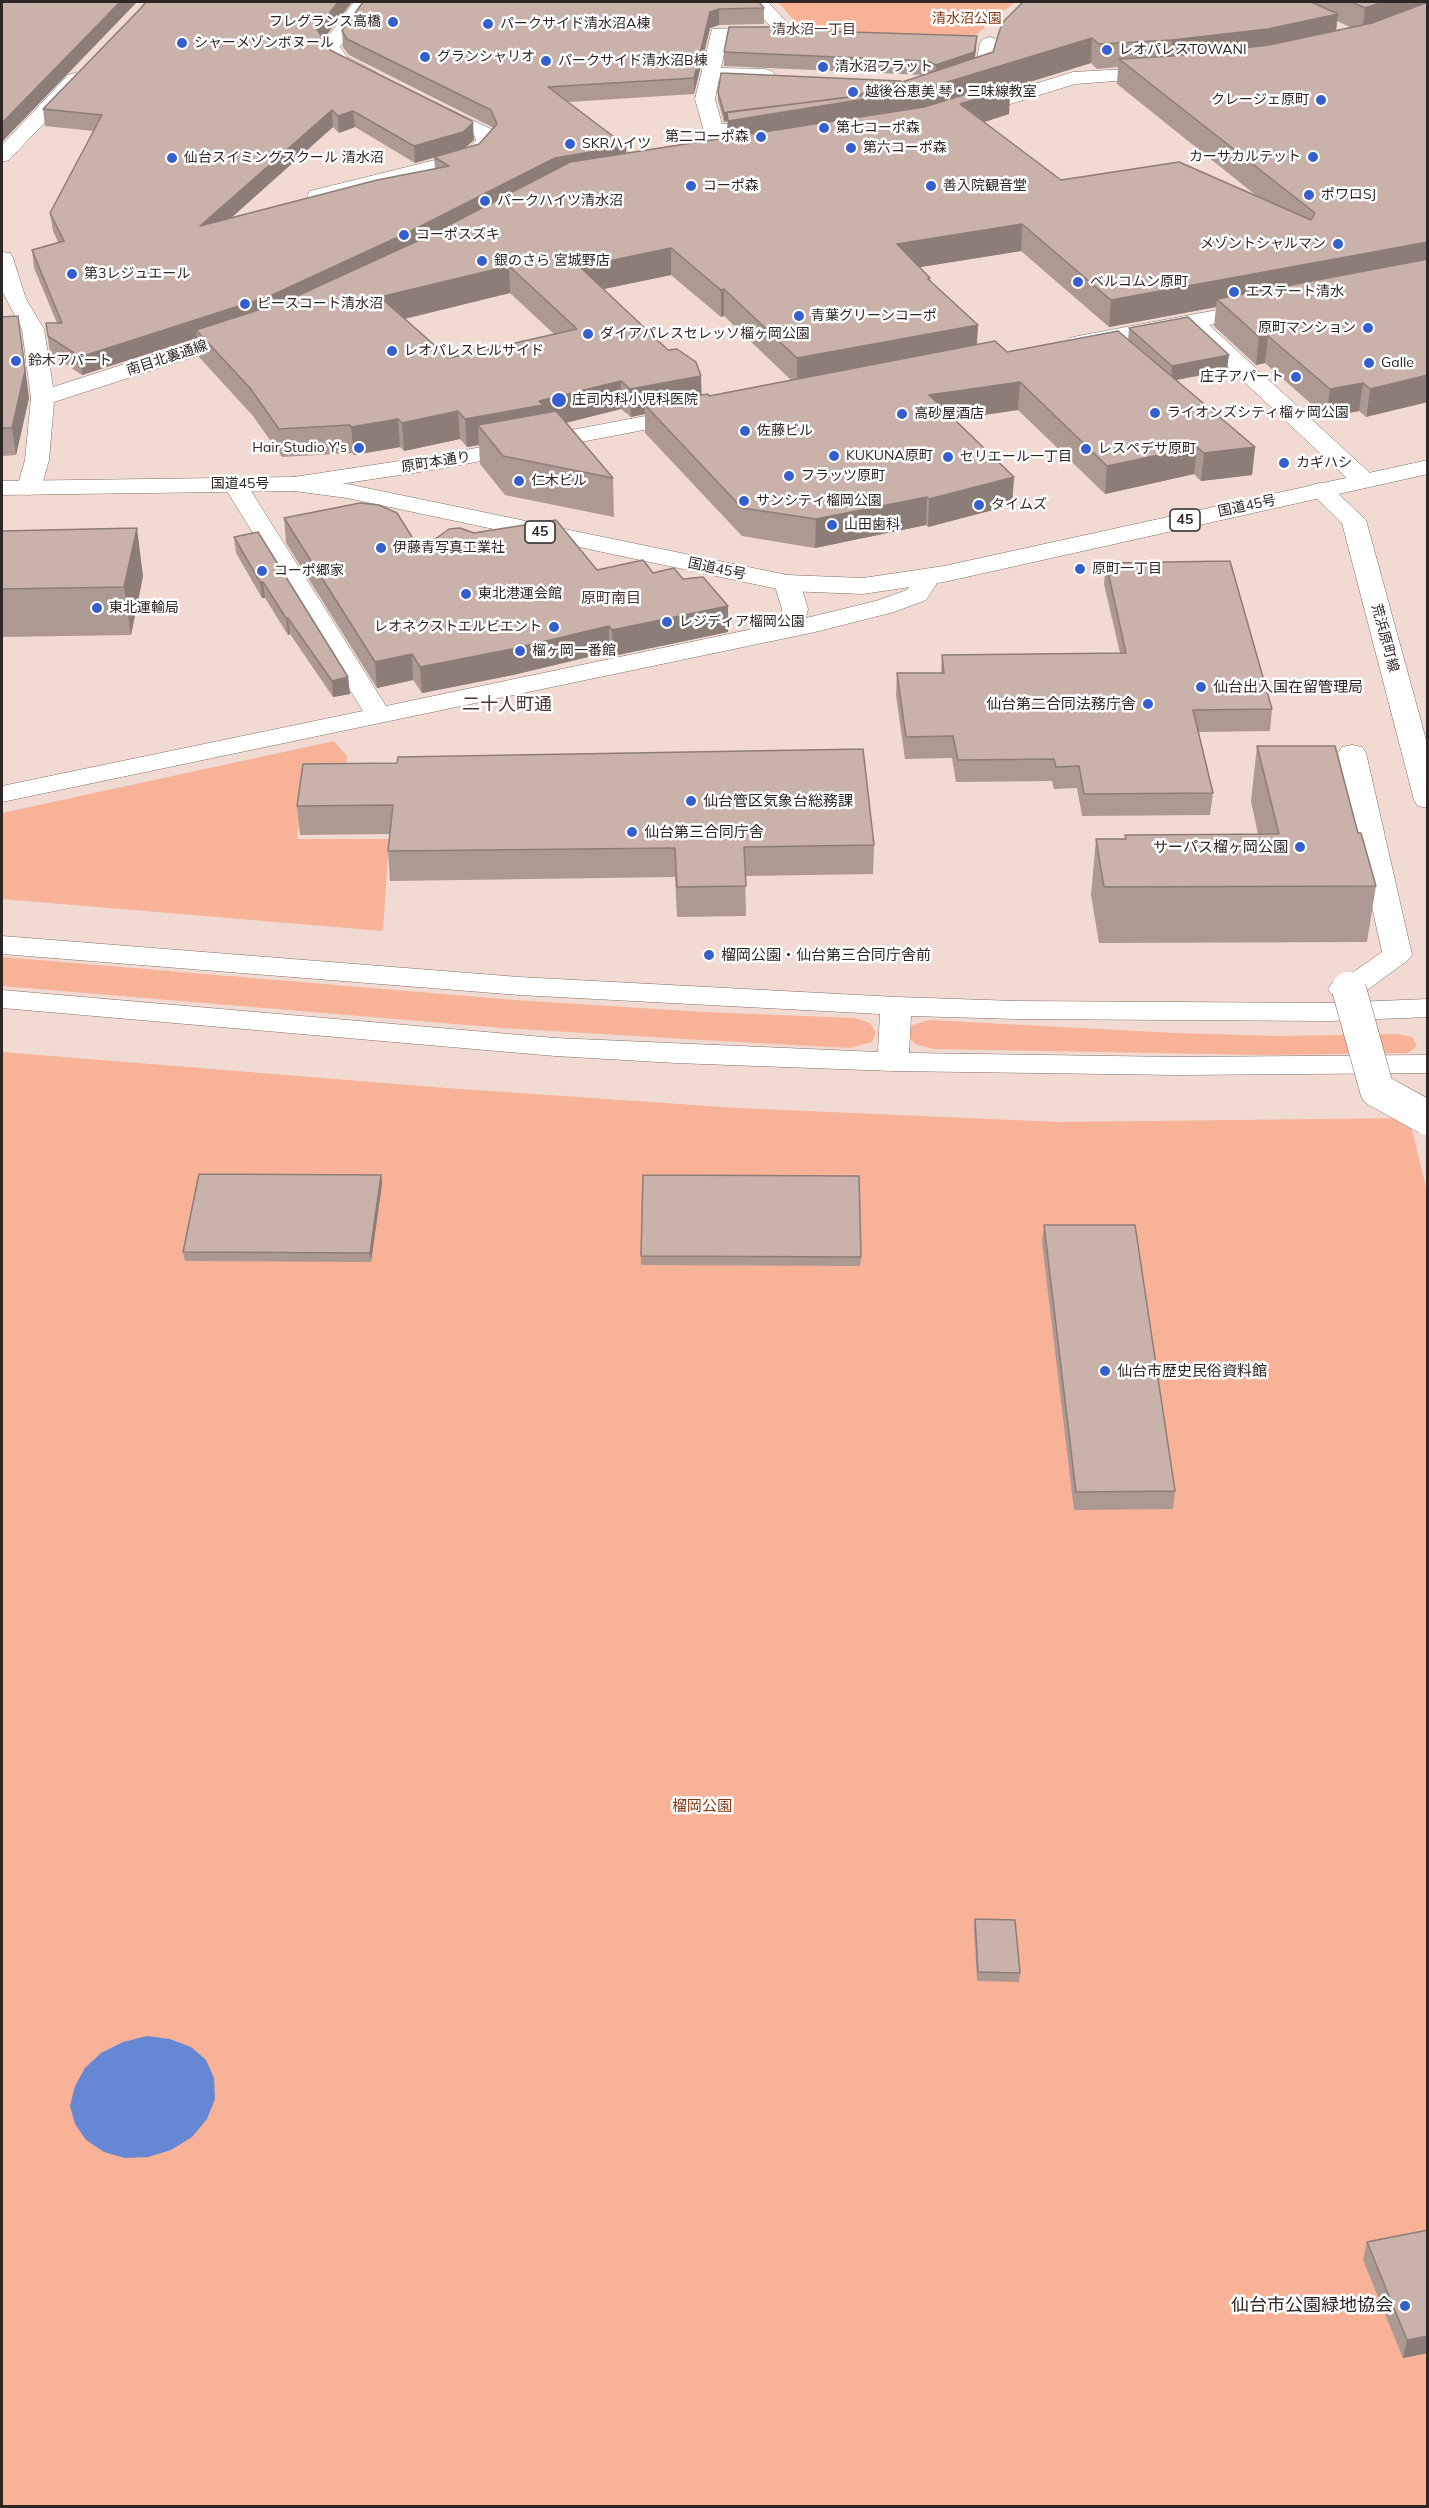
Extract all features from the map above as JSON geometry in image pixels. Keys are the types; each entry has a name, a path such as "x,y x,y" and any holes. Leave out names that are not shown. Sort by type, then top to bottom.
{"main road":[{"path":"363,2 330,47 340,61 391,87"},
{"path":"758,2 785,32"},
{"path":"942,85 984,71 990,44 1003,27"},
{"path":"693,159 727,154 714,131 705,99 719,33 785,32 847,37"},
{"path":"966,42 990,44"},
{"path":"2,156 92,62"},
{"path":"953,115 1073,78 1182,72"},
{"path":"712,73 783,76"},
{"path":"317,195 450,163 472,155 486,142 484,134 412,97"},
{"path":"714,131 792,121"},
{"path":"2,128 27,128"},
{"path":"2,258 15,299 33,329 43,398 37,460 29,488"},
{"path":"1053,348 1282,304"},
{"path":"1192,322 1363,480"},
{"name":"南目北裏通線","path":"43,398 257,328"},
{"name":"原町本通り","path":"294,484 439,462 713,411"},
{"name":"国道45号","path":"2,488 234,483 294,484 347,491 787,583 863,586 928,577 1428,467"},
{"path":"234,483 379,715"},
{"name":"荒浜原町線","path":"1320,490 1354,520 1428,800"},
{"path":"2,794 776,632 885,607 917,595 928,577"},
{"path":"776,632 794,617 795,609 787,583"},
{"path":"1352,753 1397,955 1346,989 1377,1090 1428,1118"},
{"path":"2,945 519,986 896,1006 1016,1010 1306,1012 1428,1008"},
{"path":"2,999 555,1047 893,1062 1178,1066 1428,1064"},
{"path":"893,1062 896,1006"}],"green space":[{"name":"清水沼公園","path":"778,2 1015,2 973,37 805,33"},
{"path":"334,741 347,756 345,792 303,792 297,839 389,839 383,931 2,899 2,813"},
{"path":"2,957 514,1000 703,1012 855,1018 870,1023 876,1032 872,1042 850,1048 503,1028 2,986"},
{"path":"929,1020 1175,1033 1281,1036 1397,1034 1412,1037 1417,1046 1408,1053 1263,1055 933,1049 915,1044 909,1037 909,1029 913,1025"},
{"name":"榴岡公園","path":"2,1052 446,1088 738,1108 1059,1122 1409,1118 1428,1195 1427,2506 2,2506"}],"water":[{"path":"147,2036 170,2039 191,2047 206,2060 214,2078 215,2099 207,2119 192,2137 171,2150 148,2157 125,2158 104,2152 86,2140 75,2124 70,2106 75,2086 85,2068 101,2053 123,2042"}],"building":[{"path":"2,2 120,2 2,123"},
{"path":"146,2 338,2 317,29 330,50 473,123 463,132 414,146 353,111 338,116 332,110 200,226 377,180 449,166 434,157 479,144 497,124 491,110 347,39 342,31 363,2 759,2 764,8 719,9 710,12 694,78 548,87 626,146 555,158 409,232 270,296 80,357 48,336 46,323 62,323 32,250 64,241 50,213 102,115 43,109"},
{"path":"1023,2 1311,2 1338,14 1268,29 1172,40 1099,44 1092,38 921,90 728,121 727,112 860,96 993,52 1002,23"},
{"path":"1352,2 1383,2 1365,8"},
{"path":"1428,2 1428,242 1111,300 1022,224 897,244 930,278 928,279 978,325 797,358 724,289 721,290 671,248 580,267 668,350 677,349 696,362 701,376 630,389 621,381 539,401 543,405 465,419 458,411 402,423 398,419 351,427 350,425 279,429 250,388 196,330 286,301 426,237 570,162 924,107 999,84 1010,89 960,104 1061,180 1179,162 1311,220 1315,213 1119,59 1173,56 1269,45 1372,23","holes":["509,266 577,329 449,358 380,297"]},
{"path":"729,27 788,27 787,30 977,36 974,52 936,65 927,61 724,52"},
{"path":"721,73 901,81 856,96 724,113 718,92"},
{"path":"1428,259 1428,375 1370,389 1363,383 1330,389 1268,336 1259,337 1217,299"},
{"path":"18,316 25,371 12,428 2,428 2,317"},
{"path":"1188,317 1229,355 1172,366 1129,328"},
{"path":"1118,331 1255,447 1204,453 1197,447 1107,466 1020,382 929,395 1014,477 929,499 927,497 816,519 742,508 645,405 708,394 709,396 995,341 1007,352"},
{"path":"556,411 613,478 503,456 478,425"},
{"path":"360,503 379,505 397,513 420,550 449,529 460,528 474,533 556,520 597,570 643,560 653,573 674,568 683,579 703,577 728,606 612,630 609,626 512,649 420,667 412,654 375,662 284,518"},
{"path":"137,528 124,587 2,589 2,531"},
{"path":"258,532 348,677 332,681 263,582 260,582 234,537"},
{"path":"1230,561 1272,709 1193,710 1213,793 1084,794 1079,766 1056,767 1054,759 958,760 953,736 906,737 897,673 944,673 942,655 1126,653 1106,563"},
{"path":"1257,746 1335,746 1358,833 1361,833 1376,886 1104,887 1096,839 1126,839 1125,835 1279,834"},
{"name":"仙台第三合同庁舎","path":"863,749 874,845 744,847 746,886 677,887 675,848 388,851 393,805 297,806 303,764 397,763 398,757"},
{"path":"199,1174 381,1175 370,1253 183,1252"},
{"path":"643,1175 859,1176 861,1257 641,1256"},
{"name":"仙台市歴史民俗資料館","path":"1044,1225 1135,1225 1175,1491 1076,1492"},
{"path":"975,1919 1015,1920 1020,1973 978,1972"},
{"name":"仙台市公園緑地協会","path":"1428,2230 1428,2336 1407,2340 1367,2242"}],"place":[{"name":"フレグランス高橋","path":"393,22"},
{"name":"パークサイド清水沼A棟","path":"488,24"},
{"name":"シャーメゾンボヌール","path":"182,43"},
{"name":"レオパレスTOWANI","path":"1107,50"},
{"name":"グランシャリオ","path":"425,57"},
{"name":"パークサイド清水沼B棟","path":"546,61"},
{"name":"清水沼フラット","path":"823,67"},
{"name":"越後谷恵美 琴・三味線教室","path":"853,92"},
{"name":"クレージェ原町","path":"1321,100"},
{"name":"第七コーポ森","path":"824,128"},
{"name":"第二コーポ森","path":"761,137"},
{"name":"SKRハイツ","path":"570,144"},
{"name":"第六コーポ森","path":"851,148"},
{"name":"カーサカルテット","path":"1313,157"},
{"name":"仙台スイミングスクール 清水沼","path":"172,158"},
{"name":"コーポ森","path":"691,186"},
{"name":"善入院観音堂","path":"931,186"},
{"name":"ポワロSJ","path":"1309,195"},
{"name":"パークハイツ清水沼","path":"485,201"},
{"name":"コーポスズキ","path":"404,235"},
{"name":"メゾントシャルマン","path":"1338,244"},
{"name":"銀のさら 宮城野店","path":"482,261"},
{"name":"第3レジュエール","path":"72,274"},
{"name":"ベルコムン原町","path":"1078,282"},
{"name":"エステート清水","path":"1234,292"},
{"name":"ピースコート清水沼","path":"245,304"},
{"name":"青葉グリーンコーポ","path":"799,316"},
{"name":"原町マンション","path":"1368,328"},
{"name":"ダイアパレスセレッソ榴ヶ岡公園","path":"588,334"},
{"name":"レオパレスヒルサイド","path":"392,351"},
{"name":"鈴木アパート","path":"16,361"},
{"name":"Galle","path":"1369,363"},
{"name":"庄子アパート","path":"1296,377"},
{"name":"庄司内科小児科医院","path":"559,400"},
{"name":"ライオンズシティ榴ヶ岡公園","path":"1155,413"},
{"name":"高砂屋酒店","path":"902,414"},
{"name":"佐藤ビル","path":"745,431"},
{"name":"Hair Studio Y's","path":"359,448"},
{"name":"レスペデサ原町","path":"1086,449"},
{"name":"KUKUNA原町","path":"834,456"},
{"name":"セリエール一丁目","path":"948,457"},
{"name":"カギハシ","path":"1284,463"},
{"name":"フラッツ原町","path":"789,476"},
{"name":"仁木ビル","path":"519,481"},
{"name":"サンシティ榴岡公園","path":"744,501"},
{"name":"タイムズ","path":"979,505"},
{"name":"山田歯科","path":"832,525"},
{"name":"伊藤青写真工業社","path":"381,548"},
{"name":"原町一丁目","path":"1080,569"},
{"name":"コーポ郷家","path":"262,571"},
{"name":"東北港運会館","path":"466,594"},
{"name":"東北運輸局","path":"97,608"},
{"name":"レジディア榴岡公園","path":"667,622"},
{"name":"レオネクストエルビエント","path":"554,627"},
{"name":"榴ヶ岡一番館","path":"520,651"},
{"name":"仙台出入国在留管理局","path":"1201,687"},
{"name":"仙台第二合同法務庁舎","path":"1148,704"},
{"name":"仙台管区気象台総務課","path":"691,801"},
{"name":"仙台第三合同庁舎","path":"632,832"},
{"name":"サーパス榴ヶ岡公園","path":"1300,847"},
{"name":"榴岡公園・仙台第三合同庁舎前","path":"709,955"},
{"name":"仙台市歴史民俗資料館","path":"1105,1371"},
{"name":"仙台市公園緑地協会","path":"1405,2306"}],"district":[{"name":"清水沼一丁目","path":"814,30"},
{"name":"原町南目","path":"611,598"},
{"name":"二十人町通","path":"507,705"}]}
